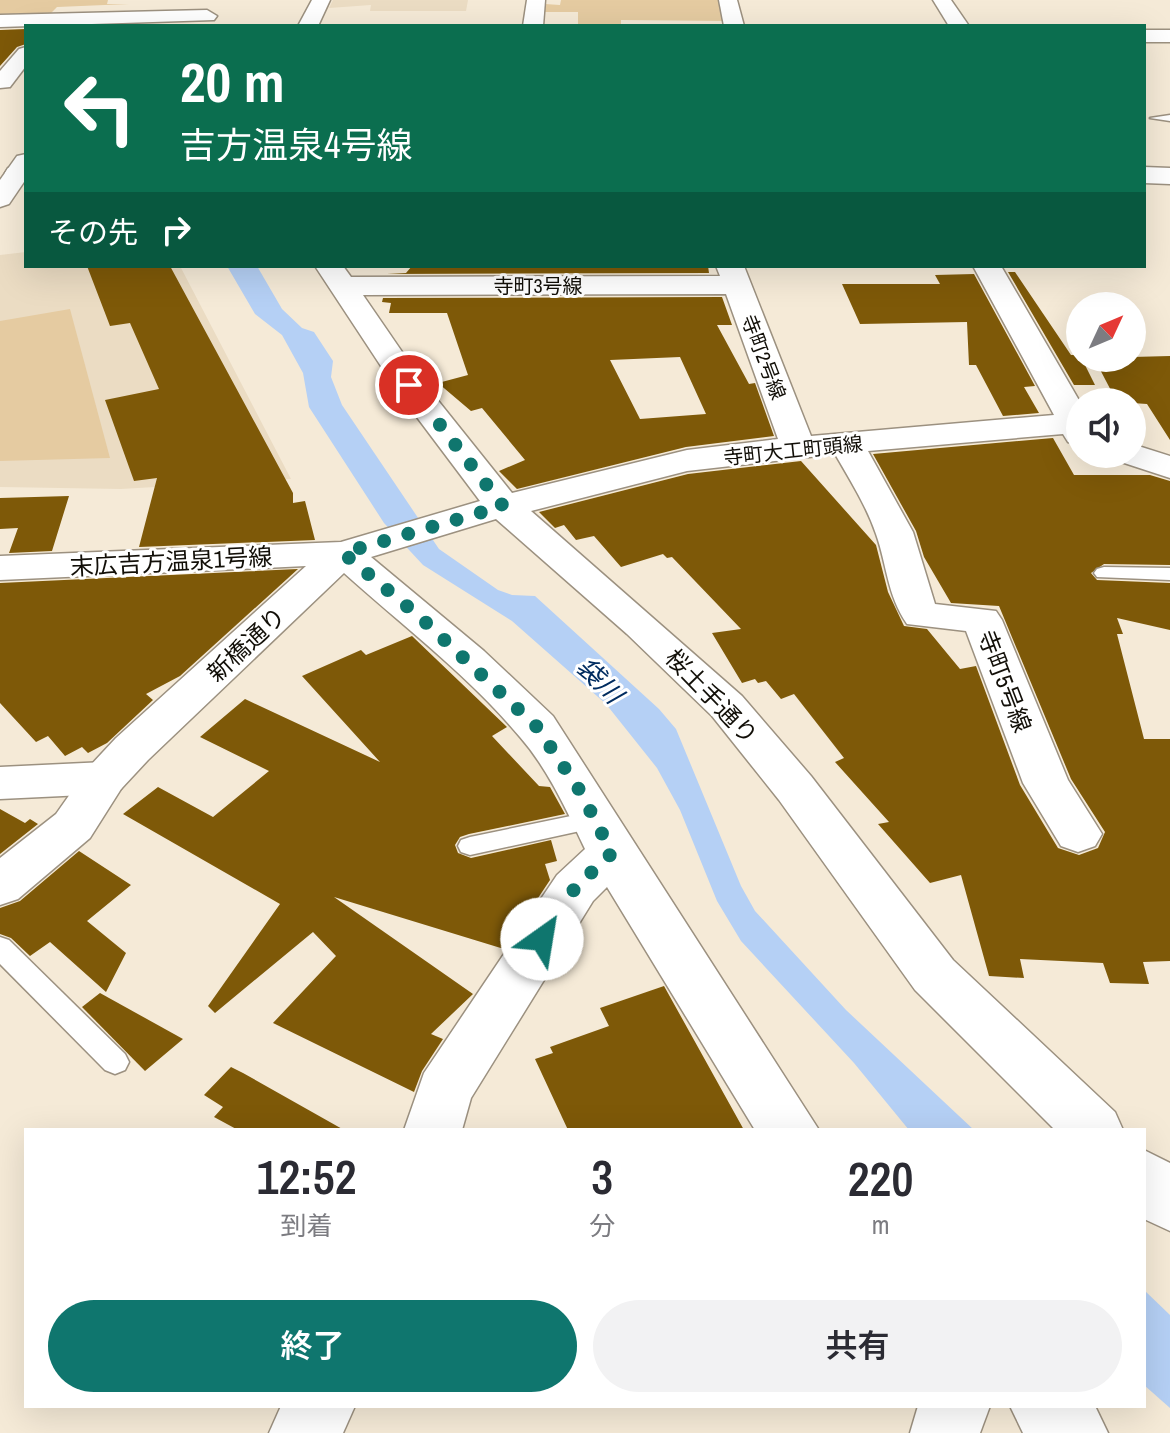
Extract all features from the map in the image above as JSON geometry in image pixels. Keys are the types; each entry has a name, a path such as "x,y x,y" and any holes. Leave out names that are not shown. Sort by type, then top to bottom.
{"street":[{"path":"125,22 140,0"},
{"path":"309,24 321,0"},
{"path":"533,24 536,0"},
{"path":"728,0 734,24"},
{"path":"942,0 958,24"},
{"path":"0,21 125,22 208,14"},
{"path":"1146,36 1170,36"},
{"path":"1,82 24,55"},
{"path":"1,82 24,81"},
{"path":"1146,175 1170,176"},
{"path":"988,268 1066,408"},
{"name":"寺町3号線","path":"334,276 733,276"},
{"name":"桜土手通り","path":"334,276 494,509 641,625 727,706 795,788 934,975 1092,1128"},
{"name":"寺町2号線","path":"733,276 798,447"},
{"name":"寺町大工町頭線","path":"494,509 687,461 798,447 1066,430"},
{"name":"寺町5号線","path":"847,445 883,507 899,546 906,591 921,615 982,620 1046,783 1078,834"},
{"path":"1146,459 1170,467"},
{"name":"新橋通り","path":"0,886 73,826 105,778 350,551 494,509"},
{"path":"350,551 537,727 749,1073 789,1128"},
{"name":"末広吉方温泉1号線","path":"0,568 350,551"},
{"path":"0,783 105,778"},
{"path":"434,1128 444,1091 575,888 604,837"},
{"path":"1146,1180 1170,1203"},
{"path":"304,1433 320,1408"},
{"path":"945,1433 943,1429 955,1408"},
{"path":"1046,1408 1073,1433"}],"lane":[{"path":"1156,118 1170,118"},
{"path":"1104,573 1170,574"},
{"path":"470,846 604,837"},
{"path":"0,947 115,1062"}],"shaded area":[{"path":"0,0 108,0 107,4 129,4 57,7 47,17 0,18"},
{"path":"333,0 468,0 466,11 370,11 371,5 329,8"},
{"path":"561,0 723,0 728,21 621,20 621,24 578,24 578,12 544,12 545,4 560,5"},
{"path":"24,252 24,268 181,268 291,479 121,489 0,487 0,255"},
{"path":"70,309 110,458 0,461 0,321"}],"water":[{"name":"袋川","path":"228,268 258,268 282,309 302,328 314,332 333,361 331,377 342,405 439,549 498,590 512,595 535,596 659,709 676,729 741,886 755,911 846,1010 972,1128 907,1128 854,1063 741,941 717,901 680,810 657,768 606,704 512,621 423,565 384,523 309,407 303,373 282,335 255,314"},
{"path":"1146,1292 1170,1315 1170,1408 1146,1387"}],"building":[{"path":"24,29 24,45 17,47 0,66 0,30"},
{"path":"88,268 171,268 293,493 293,503 305,501 315,540 139,547 157,478 134,481 105,400 159,389 130,323 110,326"},
{"path":"410,268 708,268 709,273 387,274 406,273"},
{"path":"1008,272 1015,272 1066,348 1066,371"},
{"path":"974,274 1035,386 1024,387 1039,413 1003,416 976,365 969,365 967,322 860,324 842,284 940,284 935,275"},
{"path":"722,297 732,325 717,325 749,384 755,383 774,436 686,447 517,489 499,471 525,460 482,408 471,411 438,383 468,375 447,313 389,313 391,303 382,302 383,298","holes":["680,357 706,414 640,419 610,360"]},
{"path":"1170,356 1170,440 1146,404 1146,388 1110,388 1101,372 1146,372 1146,357"},
{"path":"1066,372 1088,372 1095,385 1074,385"},
{"path":"1053,438 1066,461 1066,468 1070,468 1074,475 1150,475 1170,481 1170,565 1104,564 1091,573 1097,580 1170,583 1170,630 1117,618 1123,634 1117,634 1144,739 1170,739 1170,961 1143,962 1149,984 1110,983 1103,963 1020,959 1024,978 989,976 961,875 930,883 878,824 889,822 835,762 844,758 794,694 781,699 766,681 758,683 755,679 742,683 712,633 741,629 672,557 667,558 663,554 621,567 594,536 576,540 564,525 555,528 539,512 688,474 801,461 876,545 888,592 904,626 927,629 960,669 976,666 1020,785 1058,848 1079,855 1098,848 1105,832 1071,779 999,606 951,603 924,557 916,531 873,454"},
{"path":"69,496 52,551 9,553 18,528 0,529 0,498"},
{"path":"298,569 180,676 146,694 153,700 107,743 88,753 82,747 65,756 48,736 36,742 0,703 0,583"},
{"path":"412,636 507,727 492,736 539,786 550,787 565,814 469,834 460,837 455,845 458,853 471,858 551,840 557,861 545,864 550,880 504,949 334,897 473,994 431,1034 443,1039 422,1071 414,1092 273,1023 336,956 313,932 215,1013 208,1006 280,904 123,814 158,787 213,817 269,771 200,737 245,699 380,762 302,676 361,650 366,655"},
{"path":"0,809 25,823 30,819 38,824 0,854"},
{"path":"79,851 131,885 87,921 126,953 106,992 50,942 30,956 11,938 0,934 0,908 20,901"},
{"path":"664,986 743,1128 567,1128 535,1059 553,1053 550,1047 609,1026 600,1008"},
{"path":"100,993 183,1039 145,1071 82,1007"},
{"path":"231,1067 340,1128 234,1128 214,1117 223,1107 204,1095"}],"route":[{"path":"409,385 503,506 343,553 420,617 537,727 580,791 612,853 575,888 542,939"}]}
